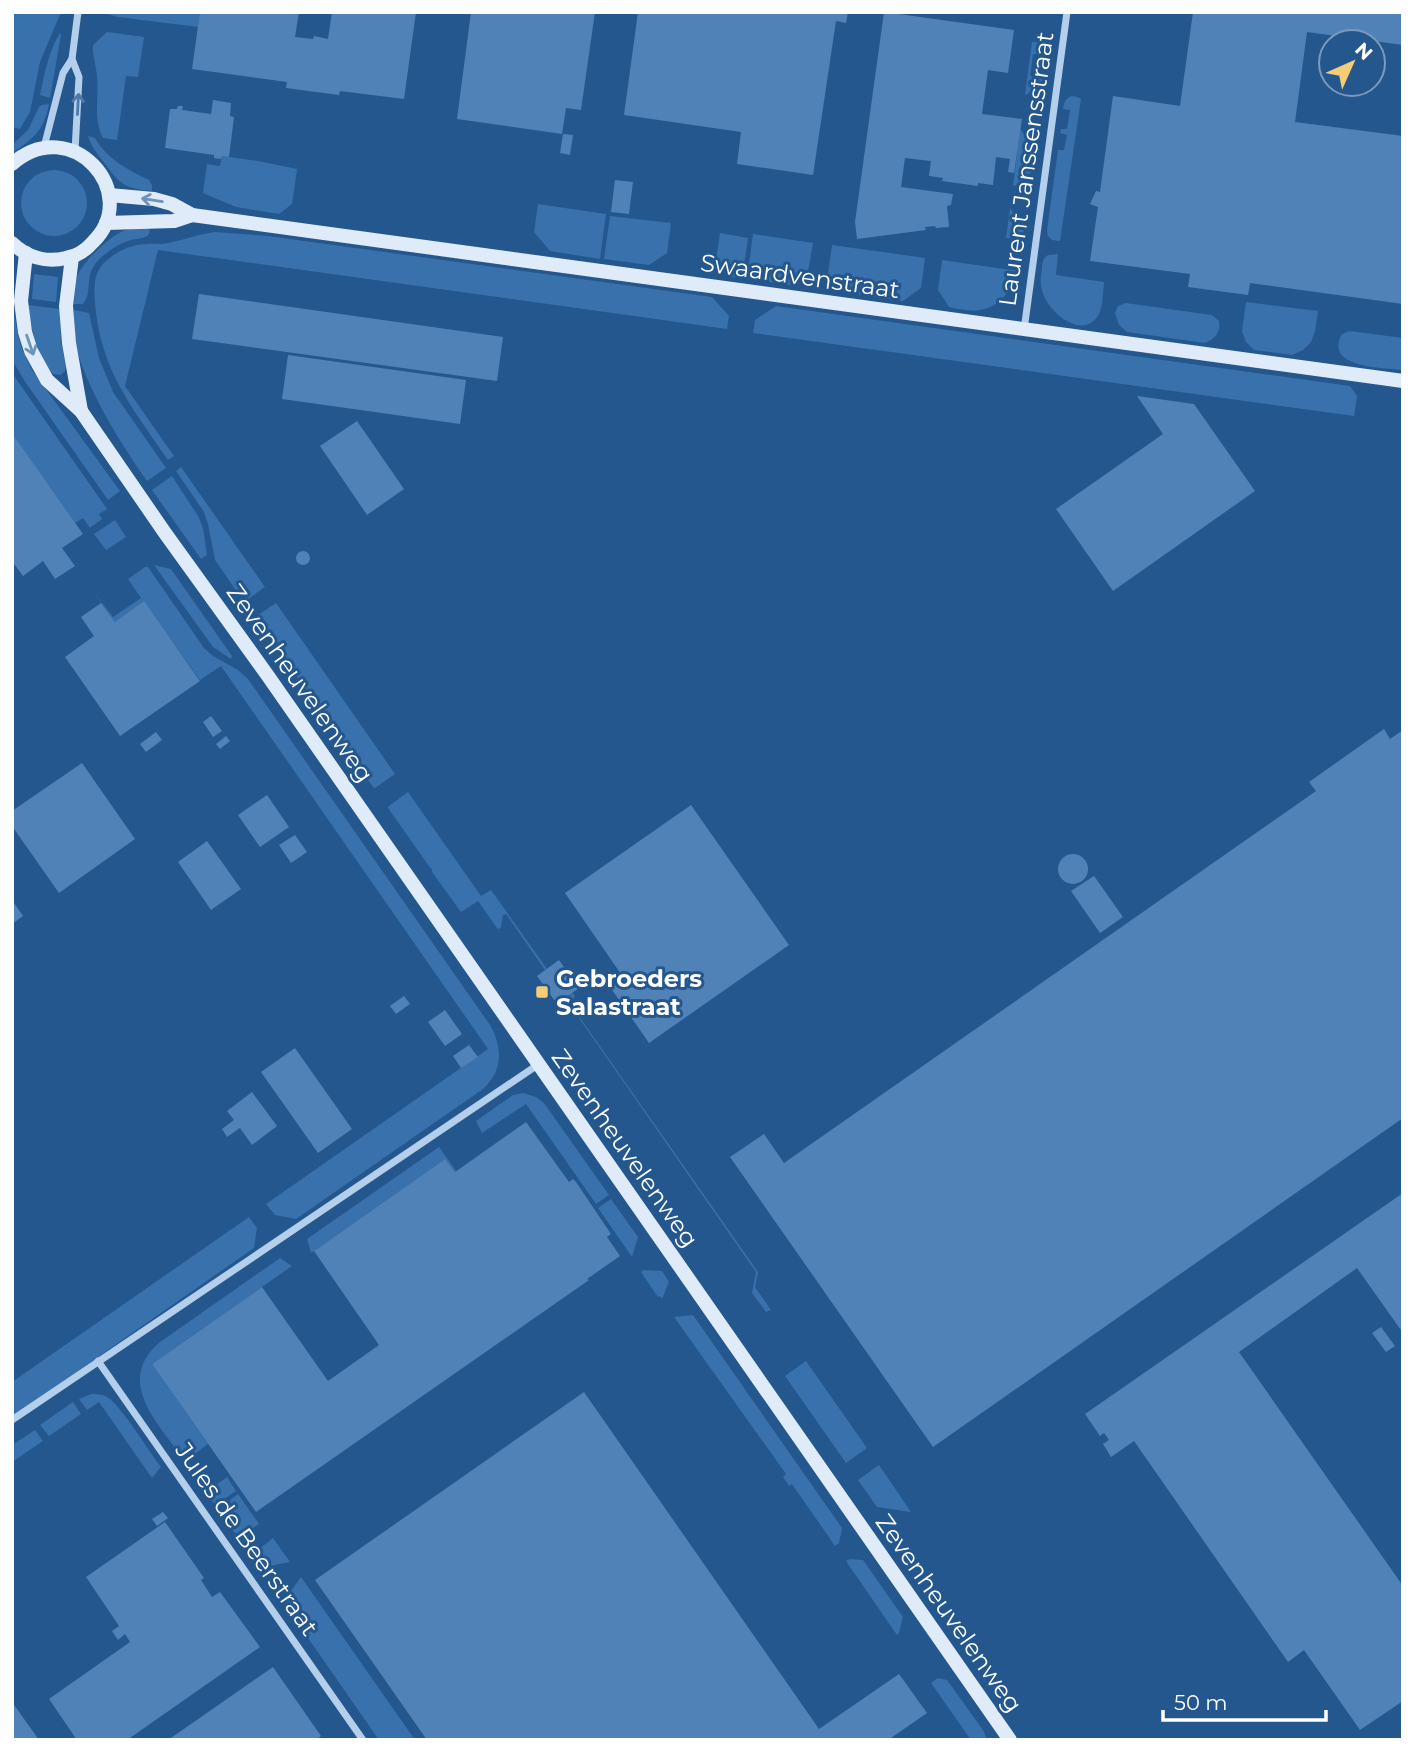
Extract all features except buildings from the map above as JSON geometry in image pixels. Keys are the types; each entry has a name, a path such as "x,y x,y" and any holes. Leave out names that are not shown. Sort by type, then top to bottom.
{"street":[{"path":"44,147 63,73 72,59 78,12"},
{"name":"Laurent Janssensstraat","path":"1024,330 1066,12"},
{"path":"72,59 79,77 75,151"},
{"path":"12,164 31,151 44,147 75,151 91,162 103,176 109,195 106,223 98,237 87,249 72,257 49,260 26,254 12,243"},
{"name":"Swaardvenstraat","path":"109,195 154,199 172,204 192,215 1403,381"},
{"name":"Swaardvenstraat","path":"106,223 174,221 192,215"},
{"name":"Zevenheuvelenweg","path":"26,254 21,301 25,332 31,351 47,380 81,411 1010,1740"},
{"name":"Zevenheuvelenweg","path":"72,257 66,306 69,343 81,411"},
{"path":"12,1420 539,1064"},
{"name":"Jules de Beerstraat","path":"99,1361 363,1740"}],"shaded area":[{"path":"12,12 61,12 40,62 30,112 20,129 12,127"},
{"path":"105,12 200,12 198,27 118,17"},
{"path":"107,32 144,37 138,77 126,76 117,140 103,138 97,116 97,74 93,45"},
{"path":"60,33 50,98 40,95 50,55"},
{"path":"1032,42 1043,43 1048,56 1033,54 1030,76 1044,79 1043,86 1025,95"},
{"path":"1071,96 1081,99 1060,241 1052,240 1047,230 1058,150 1064,150 1067,135 1060,133 1061,129 1067,129 1070,110 1063,107"},
{"path":"49,104 41,128 12,153 12,145 28,130 39,107"},
{"path":"1020,129 1035,147 1031,172 1013,186"},
{"path":"88,136 95,138 119,163 149,180 152,191 136,189 120,181 98,155"},
{"path":"222,156 297,169 292,204 279,214 236,207 203,193 207,164 220,166"},
{"path":"54,170 67,173 77,180 84,190 87,203 84,216 77,226 67,233 54,236 41,233 31,226 24,216 21,203 24,190 31,180 41,173"},
{"path":"538,204 606,214 600,259 550,251 534,232"},
{"path":"1010,208 1024,226 1023,235 1018,239 1006,238"},
{"path":"610,216 671,223 667,253 649,265 604,259"},
{"path":"150,228 147,236 118,245 97,262 90,275 86,299 83,304 74,304 77,277 96,251 123,231"},
{"path":"215,232 268,236 712,297 729,316 727,329 158,250 125,386 174,456 168,460 130,405 111,368 98,327 95,282 104,263 124,249 141,244 165,244"},
{"path":"720,233 748,238 742,278 731,277 716,260"},
{"path":"753,234 813,243 808,272 790,285 747,279"},
{"path":"832,245 925,258 921,288 903,301 842,292 828,274"},
{"path":"1058,254 1056,275 1104,282 1099,314 1093,322 1077,325 1068,322 1048,303 1041,286 1043,261 1048,255"},
{"path":"942,260 1018,271 1009,290 994,305 977,311 966,310 949,307 938,290"},
{"path":"34,274 58,277 56,302 32,299"},
{"path":"1246,302 1318,311 1311,342 1292,355 1254,350 1246,342 1242,331"},
{"path":"12,303 23,351 32,370 120,491 108,500 12,360"},
{"path":"1126,303 1212,315 1219,321 1219,329 1214,337 1205,343 1127,332 1119,325 1115,313 1118,306"},
{"path":"28,305 60,309 61,342 66,365 61,375 53,374 38,350"},
{"path":"776,306 1350,386 1357,396 1354,416 753,333 755,320"},
{"path":"74,310 89,313 99,358 113,392 166,468 147,481 98,402 83,369 77,348"},
{"path":"1350,331 1403,338 1403,370 1370,367 1348,360 1341,354 1338,345 1342,334"},
{"path":"12,373 107,509 99,514 102,519 90,528 83,518 75,523 12,433"},
{"path":"181,467 265,587 244,602 215,560 204,512 176,471"},
{"path":"172,476 203,528 207,555 201,559 152,490"},
{"path":"115,520 126,537 106,550 94,534"},
{"path":"154,565 171,569 232,656 231,659 213,647"},
{"path":"148,567 204,648 248,679 490,1025 497,1042 497,1067 490,1082 483,1089 296,1219 275,1215 266,1204 488,1049 221,666 200,680 144,602 115,622 93,591 113,617 141,598 128,579"},
{"path":"276,603 395,774 375,788 255,617"},
{"path":"408,792 481,896 491,890 547,969 545,970 506,914 503,915 499,929 478,901 461,912 388,808"},
{"path":"573,993 575,997 569,1002 758,1272 755,1287 771,1310 766,1312 752,1293 756,1272 565,998"},
{"path":"523,1093 544,1103 609,1195 596,1204 526,1104 482,1133 476,1121 513,1095"},
{"path":"439,1147 455,1172 445,1159 311,1253 307,1239"},
{"path":"611,1199 638,1237 632,1257 598,1208"},
{"path":"249,1217 257,1228 254,1248 12,1417 12,1382"},
{"path":"280,1258 292,1266 152,1364 208,1444 192,1456 181,1456 144,1400 140,1386 141,1371 147,1356 160,1342"},
{"path":"662,1271 669,1282 662,1299 641,1272"},
{"path":"693,1315 842,1528 839,1543 835,1546 792,1484 789,1486 783,1477 786,1474 674,1317"},
{"path":"806,1361 867,1448 846,1463 785,1376"},
{"path":"91,1394 113,1401 127,1419 161,1467 152,1478 99,1402 87,1410 79,1399"},
{"path":"73,1402 81,1414 49,1436 40,1425"},
{"path":"35,1430 43,1441 12,1462 12,1445"},
{"path":"879,1465 911,1512 877,1507 858,1480"},
{"path":"227,1477 236,1491 217,1508 210,1498 213,1487"},
{"path":"238,1494 259,1524 245,1533 235,1533 220,1512 231,1504 230,1500"},
{"path":"273,1538 290,1562 260,1568 255,1562 257,1551"},
{"path":"863,1560 903,1617 897,1635 846,1561"},
{"path":"301,1577 415,1740 379,1740 283,1602"},
{"path":"938,1678 947,1680 983,1730 987,1740 971,1740 931,1683"}],"place":[{"name":"Gebroeders Salastraat","path":"542,992"}]}
